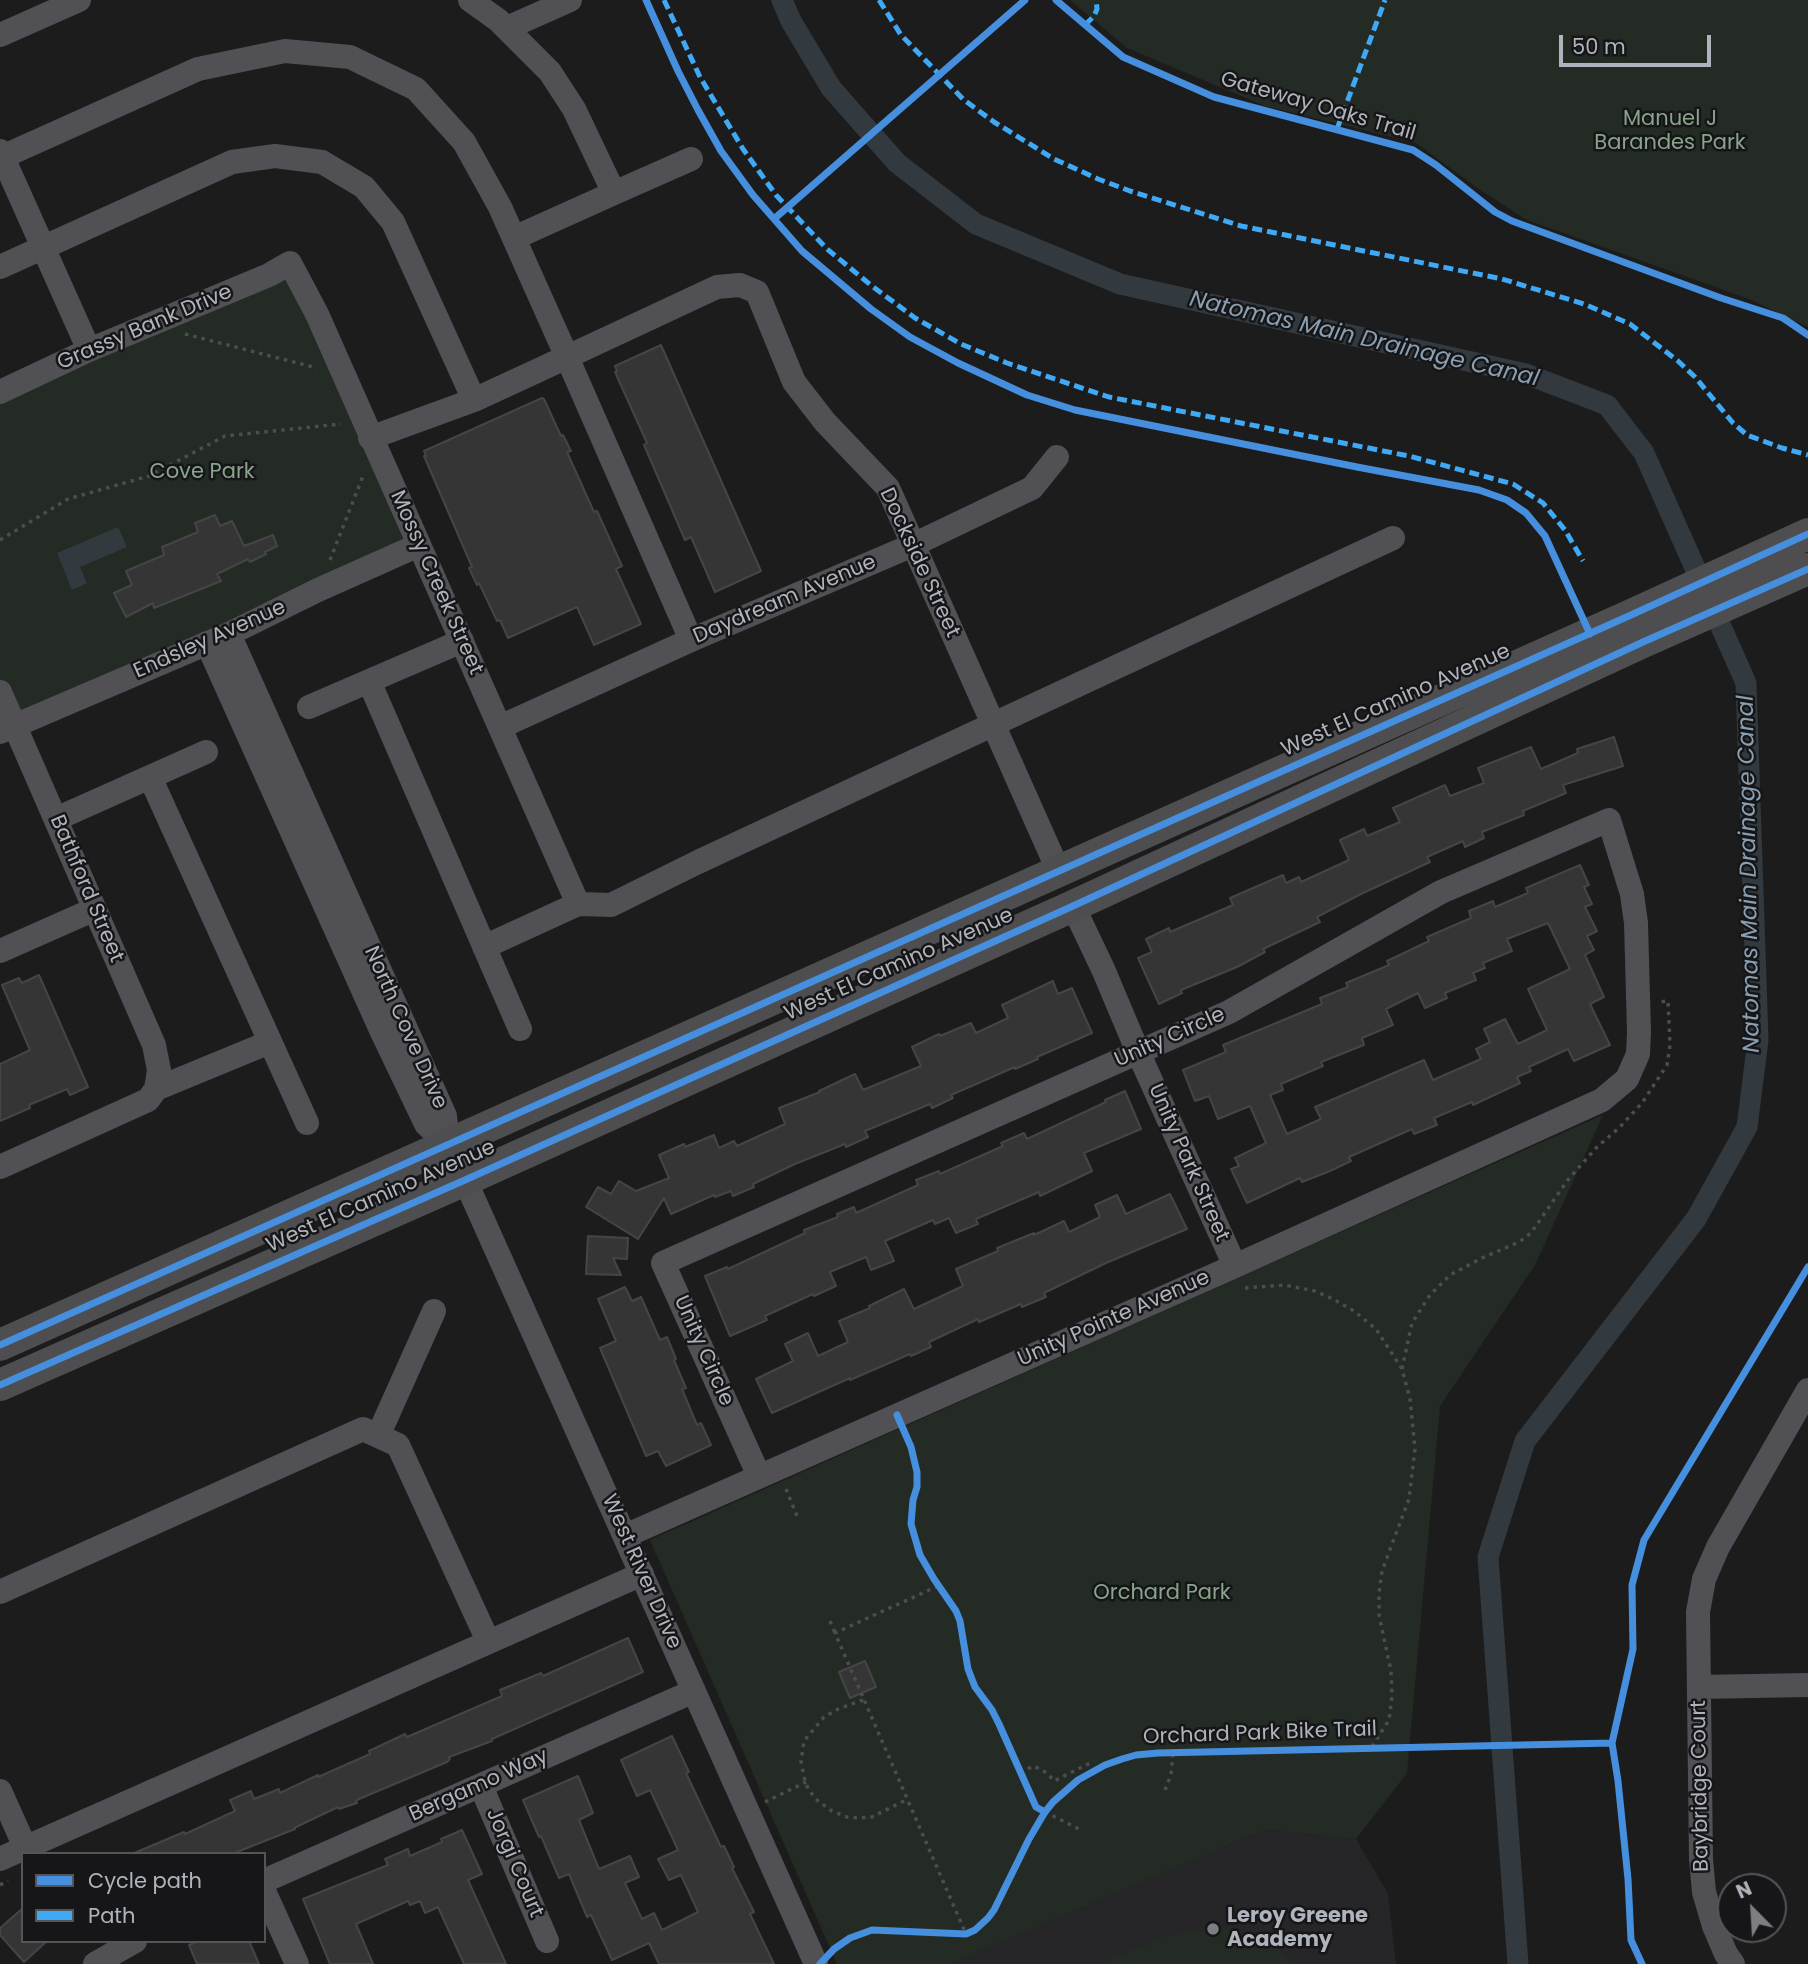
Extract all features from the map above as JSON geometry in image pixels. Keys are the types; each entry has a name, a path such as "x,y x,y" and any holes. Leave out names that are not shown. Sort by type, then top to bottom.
{"main road":[{"name":"West El Camino Avenue","path":"0,1385 466,1180 1073,906 1637,628 1795,540"},
{"name":"West El Camino Avenue","path":"0,1345 1059,872 1637,628 1802,572"}],"street":[{"path":"0,35 79,0"},
{"path":"470,0 498,20 551,72 574,109 614,193"},
{"path":"507,28 570,0"},
{"path":"89,350 1,155 198,69 285,51 350,57 416,89 464,142 500,207 691,640"},
{"path":"0,267 232,162 275,156 322,162 364,187 393,222 474,400"},
{"path":"514,238 691,159"},
{"name":"Grassy Bank Drive","path":"0,392 89,350 269,275 290,263"},
{"name":"Mossy Creek Street","path":"290,263 317,314 578,904"},
{"name":"Dockside Street","path":"567,357 718,287 740,285 757,292 794,382 825,422 888,488 1059,872"},
{"path":"370,436 474,400 567,357"},
{"name":"Daydream Avenue","path":"500,727 691,640 912,545 1032,488 1057,457"},
{"path":"484,947 578,904 611,905 1393,538"},
{"name":"Endsley Avenue","path":"8,729 218,639 419,545"},
{"name":"North Cove Drive","path":"218,639 381,1030 426,1124 448,1145 466,1180"},
{"path":"309,707 462,641"},
{"path":"369,681 520,1029"},
{"name":"Bathford Street","path":"0,692 8,729 56,818 154,1045 159,1070 156,1089"},
{"path":"56,818 206,752"},
{"path":"150,777 307,1123"},
{"name":"Unity Circle","path":"768,1472 663,1263 1229,1012 1441,892 1609,820 1632,894 1636,923 1638,1054 1627,1079 1602,1100"},
{"name":"Unity Park Street","path":"1073,906 1239,1277"},
{"path":"0,951 95,909"},
{"path":"0,1167 148,1100 156,1089 270,1042"},
{"name":"Unity Pointe Avenue","path":"625,1536 768,1472 1239,1277 1602,1100"},
{"name":"West River Drive","path":"466,1180 817,1964"},
{"path":"378,1436 435,1311"},
{"name":"Baybridge Court","path":"1733,1964 1714,1926 1704,1892 1701,1859 1698,1612 1704,1579 1718,1547 1808,1390"},
{"path":"0,1592 363,1429 398,1445 488,1641"},
{"path":"0,1858 642,1574"},
{"path":"1699,1687 1808,1685"},
{"name":"Bergamo Way","path":"266,1880 694,1691"},
{"name":"Jorgi Court","path":"481,1786 547,1941"},
{"path":"0,1791 25,1847"},
{"path":"266,1895 298,1964"},
{"path":"95,1964 132,1943"}],"path":[{"path":"149,324 344,375"},
{"path":"0,540 68,499 149,477 225,436 370,436 318,590"},
{"path":"1402,1369 1412,1323 1430,1295 1450,1275 1519,1242 1531,1233 1567,1181 1642,1103 1667,1065 1670,1045 1668,1000 1638,1006"},
{"path":"1239,1277 1315,1291 1333,1299 1354,1311 1376,1329 1402,1369 1410,1399 1415,1449 1409,1499 1382,1571 1379,1615 1391,1671 1392,1696 1390,1720 1371,1748"},
{"path":"768,1472 797,1516"},
{"path":"835,1633 938,1586"},
{"path":"830,1621 966,1934"},
{"path":"863,1700 824,1717 804,1741 802,1761 808,1788 818,1801 847,1817 872,1817 906,1800"},
{"path":"1165,1790 1171,1774 1169,1753"},
{"path":"1020,1772 1034,1766 1047,1773 1054,1781 1096,1765"},
{"path":"1084,1776 1096,1765"},
{"path":"748,1810 806,1782"},
{"path":"1040,1821 1053,1802"},
{"path":"1045,1812 1079,1829"},
{"path":"955,1934 966,1934 975,1930"}],"shaded area":[{"path":"118,527 127,547 80,567 87,583 72,590 57,553"},
{"name":"Leroy Greene Academy","path":"1265,1830 1356,1839 1388,1894 1396,1964 951,1964"}],"green space":[{"name":"Manuel J Barandes Park","path":"1070,0 1808,0 1808,327 1749,299 1527,220 1416,143 1265,106 1127,48"},
{"name":"Cove Park","path":"290,263 419,545 15,726 0,687 0,395"},
{"name":"Orchard Park","path":"1603,1115 1535,1265 1440,1406 1407,1773 1356,1839 1265,1830 951,1964 837,1964 650,1540"},
{"path":"1228,1927 1272,1945 1296,1964 1099,1964 1165,1936"}],"building":[{"path":"661,345 761,571 715,592 691,537 685,540 644,445 647,443 615,372 615,366"},
{"path":"542,398 571,451 567,452 622,566 616,569 641,624 594,645 577,607 508,638 469,568 472,567 424,456 424,451"},
{"path":"215,515 220,526 232,521 244,546 273,535 277,546 250,562 248,559 217,574 221,581 154,608 153,603 126,617 114,593 132,585 126,571 164,555 162,547 198,532 195,523"},
{"path":"1614,737 1623,766 1563,785 1566,793 1523,811 1524,815 1482,832 1484,838 1465,847 1463,841 1427,857 1430,862 1317,917 1320,922 1263,949 1265,952 1237,967 1181,990 1182,993 1159,1004 1138,958 1152,952 1146,939 1169,928 1170,932 1233,905 1230,898 1283,875 1286,883 1299,877 1301,882 1349,860 1340,840 1364,829 1367,836 1400,822 1393,808 1445,785 1450,796 1484,783 1478,768 1531,747 1541,769 1578,753 1577,749"},
{"path":"1580,865 1589,885 1584,887 1592,904 1585,907 1597,931 1587,936 1594,950 1585,955 1604,997 1590,1004 1610,1045 1574,1061 1568,1049 1529,1067 1531,1071 1517,1077 1520,1083 1473,1105 1472,1102 1434,1118 1437,1125 1414,1134 1412,1129 1349,1157 1351,1161 1330,1171 1302,1182 1300,1178 1247,1203 1231,1169 1239,1166 1235,1158 1266,1143 1250,1106 1218,1119 1209,1096 1195,1101 1183,1070 1226,1052 1223,1045 1322,1004 1320,998 1348,987 1346,983 1389,965 1387,961 1429,941 1427,937 1471,918 1469,911 1493,901 1495,907 1528,893 1526,888","holes":["1548,923 1570,969 1528,989 1547,1030 1518,1044 1505,1019 1484,1029 1490,1042 1476,1049 1481,1059 1433,1080 1424,1060 1315,1107 1321,1119 1287,1134 1270,1095 1283,1090 1281,1084 1323,1066 1321,1062 1364,1045 1362,1038 1393,1025 1386,1009 1418,993 1425,1008 1447,998 1445,993 1476,980 1473,973 1485,968 1483,963 1512,951 1507,939"]},
{"path":"39,975 88,1087 70,1095 67,1089 0,1121 0,1064 30,1050 2,985 19,978 22,983"},
{"path":"1053,981 1058,994 1072,988 1092,1033 951,1095 953,1098 932,1108 930,1104 865,1131 868,1137 795,1164 733,1196 731,1191 715,1197 714,1195 671,1214 664,1198 638,1239 586,1207 598,1187 611,1194 619,1181 636,1191 669,1178 659,1155 684,1144 685,1147 714,1135 719,1148 734,1141 737,1146 785,1124 779,1108 820,1092 855,1074 863,1090 921,1066 912,1047 971,1023 976,1033 1008,1018 1002,1005"},
{"path":"1125,1091 1141,1129 1084,1153 1092,1171 1040,1196 1039,1192 976,1219 978,1224 956,1233 949,1218 935,1224 933,1220 885,1241 894,1261 871,1270 866,1257 830,1272 836,1286 765,1316 767,1320 730,1336 705,1276 727,1267 728,1269 805,1233 804,1230 838,1217 837,1214 854,1207 856,1213 918,1185 916,1180 939,1171 940,1174 1003,1146 1001,1143 1024,1133 1027,1139"},
{"path":"1170,1194 1187,1229 1106,1263 1044,1293 1046,1297 1022,1307 1021,1304 979,1322 978,1319 929,1342 931,1347 850,1378 772,1413 756,1379 793,1361 785,1344 808,1333 818,1356 848,1342 839,1321 904,1289 914,1309 963,1286 956,1269 998,1251 997,1248 1064,1221 1069,1232 1100,1217 1095,1205 1117,1195 1126,1214"},
{"path":"588,1236 628,1238 627,1259 613,1258 621,1275 586,1274"},
{"path":"625,1287 632,1301 641,1297 660,1340 667,1337 686,1388 682,1389 697,1425 701,1423 711,1445 666,1466 658,1451 646,1456 600,1348 616,1341 598,1299"},
{"path":"628,1638 643,1672 492,1741 449,1757 447,1762 359,1799 357,1803 339,1809 338,1807 295,1829 237,1852 137,1852 235,1811 230,1800 251,1791 254,1799 279,1789 280,1793 370,1754 369,1751 405,1734 407,1737 502,1696 500,1690 541,1673 543,1676"},
{"path":"865,1661 876,1687 850,1698 839,1672"},
{"path":"672,1736 689,1772 686,1773 721,1847 724,1846 734,1867 732,1868 754,1912 750,1914 774,1964 659,1964 649,1943 612,1960 591,1915 587,1917 569,1874 559,1878 541,1836 539,1837 523,1800 578,1776 593,1813 579,1820 599,1869 630,1856 639,1877 625,1883 642,1919 654,1913 662,1930 698,1912 681,1875 669,1880 658,1859 678,1850 650,1790 637,1796 621,1760"},
{"path":"462,1830 482,1874 468,1880 506,1964 464,1964 438,1907 425,1913 420,1901 410,1905 408,1901 356,1924 373,1964 330,1964 303,1899 388,1865 385,1859 408,1849 410,1856"},
{"path":"21,1910 21,1943 45,1943 24,1962 0,1935 0,1928"},
{"path":"250,1943 259,1964 197,1964 189,1945"}],"waterway":[{"name":"Natomas Main Drainage Canal","path":"782,0 791,21 831,88 897,163 976,224 1120,284 1526,374 1607,405 1644,453 1746,683 1758,1040 1747,1127 1696,1219 1525,1441 1488,1557 1518,1964"}],"marked path":[{"path":"664,0 700,77 743,149 776,195 827,249 915,318 961,344 1007,363 1109,397 1409,456 1513,484 1543,503 1565,530 1583,561"},
{"path":"879,0 901,35 964,100 1054,159 1130,191 1241,226 1502,279 1584,304 1630,324 1678,361 1747,435 1808,455"},
{"path":"1085,25 1094,16 1097,9 1096,0"},
{"path":"1337,129 1385,0"}],"cycle path":[{"path":"646,0 698,110 721,151 753,195 802,251 871,309 910,337 1027,395 1075,410 1479,490 1507,500 1526,513 1545,536 1590,634"},
{"path":"774,219 1025,0"},
{"name":"Gateway Oaks Trail","path":"1056,0 1123,57 1214,97 1413,150 1495,212 1512,221 1783,318 1808,335"},
{"path":"0,1345 1808,534"},
{"path":"0,1385 465,1180 1073,906 1643,642 1808,569"},
{"path":"1642,1964 1631,1940 1628,1879 1612,1743 1633,1649 1632,1585 1644,1540 1808,1267"},
{"path":"897,1415 911,1447 917,1472 911,1524 920,1555 956,1611 968,1669 975,1687 992,1710 1036,1807 1045,1812"},
{"name":"Orchard Park Bike Trail","path":"820,1964 834,1949 850,1938 872,1930 966,1934 975,1930 994,1910 1029,1839 1053,1802 1078,1780 1105,1765 1136,1755 1612,1743"}],"place":[{"name":"Leroy Greene Academy","path":"1213,1929"}]}
